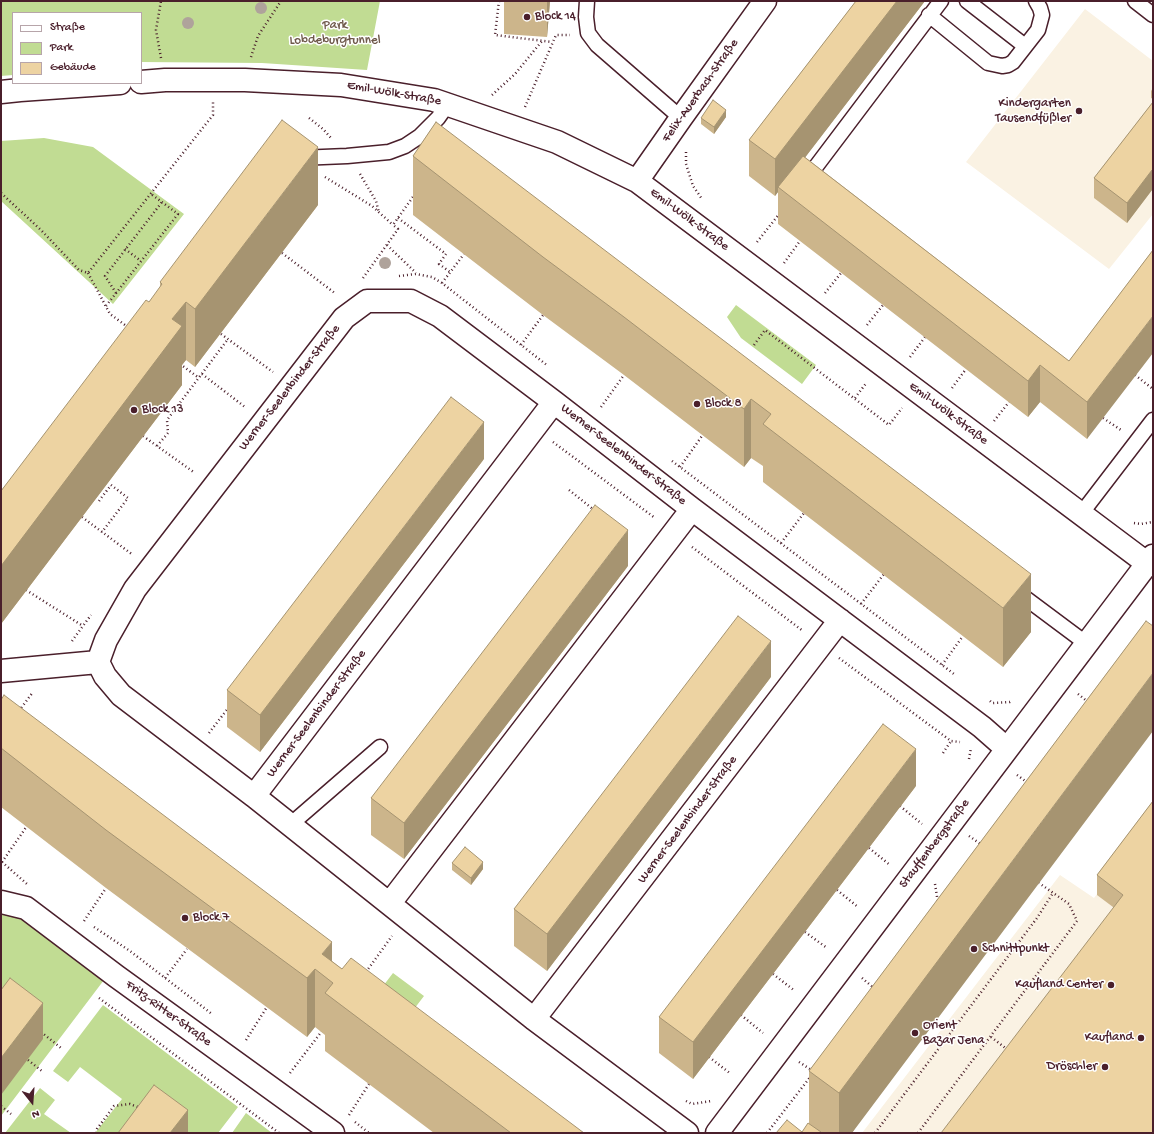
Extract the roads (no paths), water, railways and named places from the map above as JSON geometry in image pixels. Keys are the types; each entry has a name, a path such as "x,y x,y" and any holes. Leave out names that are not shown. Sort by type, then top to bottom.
{"street":[{"name":"Felix-Auerbach-Straße","path":"638,181 765,1"},
{"name":"Emil-Wölk-Straße","path":"142,82 165,80 245,80 340,84 434,100 557,142 638,181 1081,514 1151,562"},
{"path":"1,92 106,84"},
{"name":"Werner-Seelenbinder-Straße","path":"98,662 106,640 135,589 344,318 367,301 411,301 440,316 982,727 1007,749"},
{"name":"Werner-Seelenbinder-Straße","path":"254,796 535,429 554,402"},
{"name":"Werner-Seelenbinder-Straße","path":"390,903 692,508"},
{"name":"Stauffenbergstraße","path":"718,1133 1007,749 1151,562"},
{"name":"Werner-Seelenbinder-Straße","path":"534,1019 840,620"},
{"path":"1,671 98,662 105,676 121,695 254,796 407,916 534,1019 687,1133"},
{"name":"Fritz-Ritter-Straße","path":"1,902 26,908 116,976 333,1133"}],"lane":[{"path":"587,1 586,17 588,33 597,45 681,118"},
{"path":"800,187 866,102 929,15 941,1"},
{"path":"967,1 1025,46"},
{"path":"929,15 988,63 1002,66 1013,62 1038,30 1042,16 1036,1"},
{"path":"1135,1 1153,15"},
{"path":"292,158 347,156 389,152 410,143 420,136 435,122 448,104"},
{"path":"435,122 435,137"},
{"path":"1081,514 1153,420"},
{"path":"1006,584 1087,644"},
{"path":"290,825 380,747"}],"place":[{"name":"Block 14","path":"527,17"},
{"name":"Kindergarten Tausendfüßler","path":"1079,111"},
{"name":"Block 8","path":"697,404"},
{"name":"Block 13","path":"134,410"},
{"name":"Block 7","path":"185,918"},
{"name":"Schnittpunkt","path":"974,949"},
{"name":"Kaufland Center","path":"1111,985"},
{"name":"Orient Bazar Jena","path":"915,1033"},
{"name":"Kaufland","path":"1141,1038"},
{"name":"Dröschler","path":"1105,1067"}],"park label":[{"name":"Park Lobdeburgtunnel","path":"335,34"}]}
